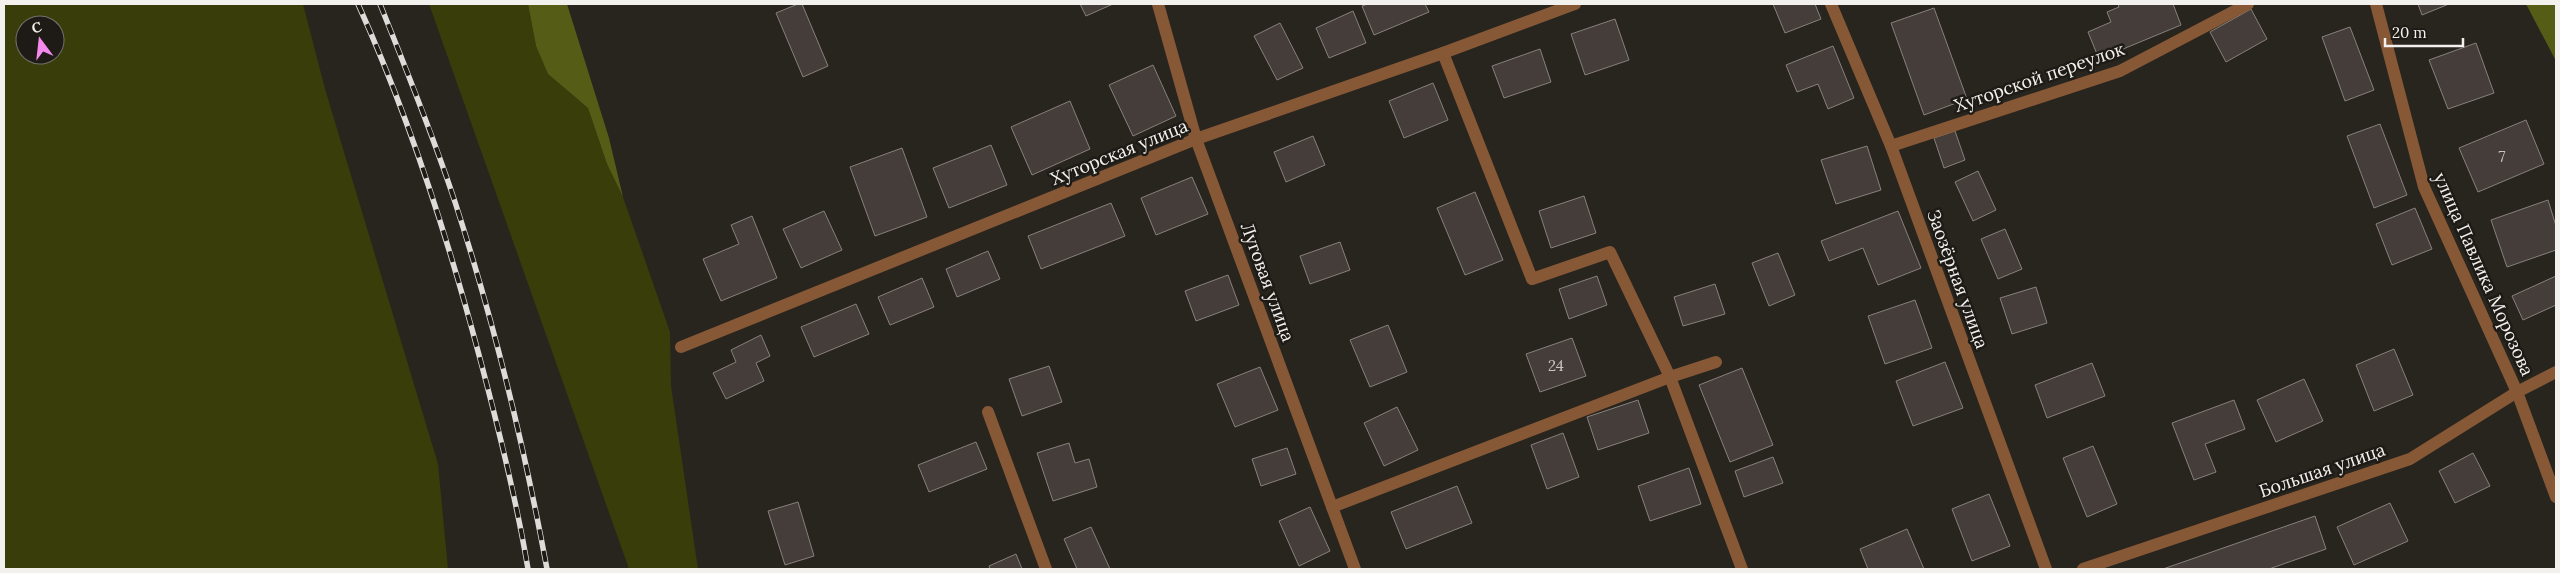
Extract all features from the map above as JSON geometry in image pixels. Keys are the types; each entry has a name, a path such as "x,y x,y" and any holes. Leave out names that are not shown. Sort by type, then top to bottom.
{"street":[{"name":"Луговая улица","path":"1158,4 1196,139 1356,569"},
{"name":"Хуторская улица","path":"681,347 1196,139 1443,53 1575,4"},
{"name":"Заозёрная улица","path":"1831,4 1891,146 2046,569"},
{"name":"Хуторской переулок","path":"1891,146 2120,71 2248,4"},
{"name":"улица Павлика Морозова","path":"2376,4 2424,187 2516,392 2556,497"},
{"path":"1443,53 1532,278 1610,252 1670,377 1742,569"},
{"path":"1332,506 1670,377 1716,362"},
{"name":"Большая улица","path":"2083,569 2410,459 2516,392 2556,372"},
{"path":"988,412 1046,569"}],"green space":[{"path":"4,4 303,4 325,89 438,464 448,569 4,569"},
{"path":"429,4 528,4 536,46 548,74 588,108 607,164 623,197 670,332 671,386 698,569 629,569"},
{"path":"528,4 567,4 609,138 623,197 607,164 588,108 548,74 536,46"},
{"path":"2526,4 2556,4 2556,61"}],"building":[{"path":"802,4 828,66 803,77 776,13"},
{"path":"1080,4 1113,4 1086,16"},
{"path":"1368,4 1425,4 1429,12 1374,35 1362,6"},
{"path":"1773,4 1815,4 1821,19 1785,33"},
{"path":"2118,4 2173,4 2181,25 2099,59 2088,32 2111,22 2107,12 2119,7"},
{"path":"2418,4 2449,4 2422,15"},
{"path":"1934,8 1967,99 1924,115 1891,23"},
{"path":"2251,9 2267,39 2226,62 2210,32"},
{"path":"1353,11 1366,43 1329,58 1316,28"},
{"path":"1615,19 1629,60 1585,75 1571,34"},
{"path":"1280,23 1303,68 1277,80 1254,36"},
{"path":"2350,27 2374,90 2345,101 2322,37"},
{"path":"2476,43 2494,93 2448,109 2429,60"},
{"path":"1833,46 1854,98 1828,109 1818,84 1797,92 1786,65"},
{"path":"1540,49 1551,82 1504,98 1492,66"},
{"path":"1153,65 1176,116 1133,136 1109,85"},
{"path":"1433,83 1448,120 1404,138 1389,101"},
{"path":"1070,101 1090,149 1032,175 1011,127"},
{"path":"2526,120 2544,164 2478,192 2459,148"},
{"path":"2380,124 2407,195 2374,208 2347,136"},
{"path":"1955,131 1965,160 1944,168 1934,138"},
{"path":"1313,136 1325,165 1286,182 1274,152"},
{"path":"991,145 1007,185 949,208 933,168"},
{"path":"1867,146 1881,190 1836,204 1821,160"},
{"path":"902,148 927,217 875,236 850,167"},
{"path":"1978,171 1996,210 1973,221 1955,182"},
{"path":"1192,177 1208,214 1156,235 1141,198"},
{"path":"1475,192 1503,260 1465,275 1437,208"},
{"path":"1584,196 1596,233 1551,248 1539,211"},
{"path":"2548,200 2556,226 2556,250 2507,267 2491,220"},
{"path":"1111,203 1125,236 1041,269 1028,236"},
{"path":"2415,208 2432,249 2392,265 2376,224"},
{"path":"824,211 842,250 801,268 783,229"},
{"path":"1898,211 1921,268 1878,285 1863,248 1829,261 1821,241"},
{"path":"752,216 777,278 721,301 703,259 739,244 731,225"},
{"path":"2005,229 2022,269 1998,279 1981,239"},
{"path":"1340,242 1350,270 1310,284 1300,256"},
{"path":"988,251 1000,279 957,297 946,269"},
{"path":"1778,253 1795,295 1769,306 1752,263"},
{"path":"1228,275 1239,305 1196,321 1185,291"},
{"path":"1597,276 1607,305 1569,319 1559,289"},
{"path":"2556,276 2556,305 2523,320 2512,296"},
{"path":"922,278 934,307 890,325 878,297"},
{"path":"1715,284 1725,314 1683,326 1674,297"},
{"path":"2036,287 2047,323 2012,334 2000,298"},
{"path":"1915,300 1932,348 1885,364 1868,316"},
{"path":"856,304 869,334 814,357 801,327"},
{"path":"1388,325 1407,372 1370,387 1350,340"},
{"path":"761,335 770,356 756,363 764,381 726,399 713,373 736,362 731,350"},
{"path":"1572,338 1586,376 1540,392 1526,354"},
{"path":"2394,349 2413,395 2374,411 2356,365"},
{"path":"1945,362 1963,408 1913,426 1896,381"},
{"path":"2092,363 2105,396 2047,418 2035,385"},
{"path":"1049,366 1062,402 1022,416 1009,379"},
{"path":"1260,367 1278,410 1235,427 1217,384"},
{"path":"1742,368 1773,445 1730,462 1699,385"},
{"path":"2304,379 2323,421 2276,442 2257,400"},
{"path":"1638,400 1649,433 1598,450 1587,417"},
{"path":"2234,400 2245,429 2205,444 2216,472 2194,480 2172,423"},
{"path":"1397,407 1418,450 1384,466 1364,423"},
{"path":"1563,433 1579,477 1547,489 1531,445"},
{"path":"976,442 987,469 929,492 918,465"},
{"path":"1069,443 1075,463 1089,459 1097,487 1053,501 1037,453"},
{"path":"2093,446 2117,504 2087,517 2063,458"},
{"path":"1287,448 1296,474 1261,486 1252,459"},
{"path":"2473,453 2490,486 2455,503 2439,471"},
{"path":"1773,457 1783,483 1744,497 1735,471"},
{"path":"1689,468 1701,504 1650,521 1638,486"},
{"path":"1457,486 1472,523 1406,549 1391,512"},
{"path":"1989,494 2010,546 1972,561 1952,509"},
{"path":"798,502 814,556 785,565 768,511"},
{"path":"2390,503 2408,541 2354,565 2337,527"},
{"path":"1310,507 1330,551 1299,566 1279,521"},
{"path":"2315,516 2326,549 2269,569 2163,569"},
{"path":"1091,527 1110,569 1077,569 1064,539"},
{"path":"1907,529 1924,569 1868,569 1860,549"},
{"path":"1016,554 1022,569 990,569 989,566"}],"railway":[{"path":"358,4 377,47 410,133 454,265 500,435 528,569"},
{"path":"380,4 438,152 483,293 507,384 547,569"}]}
